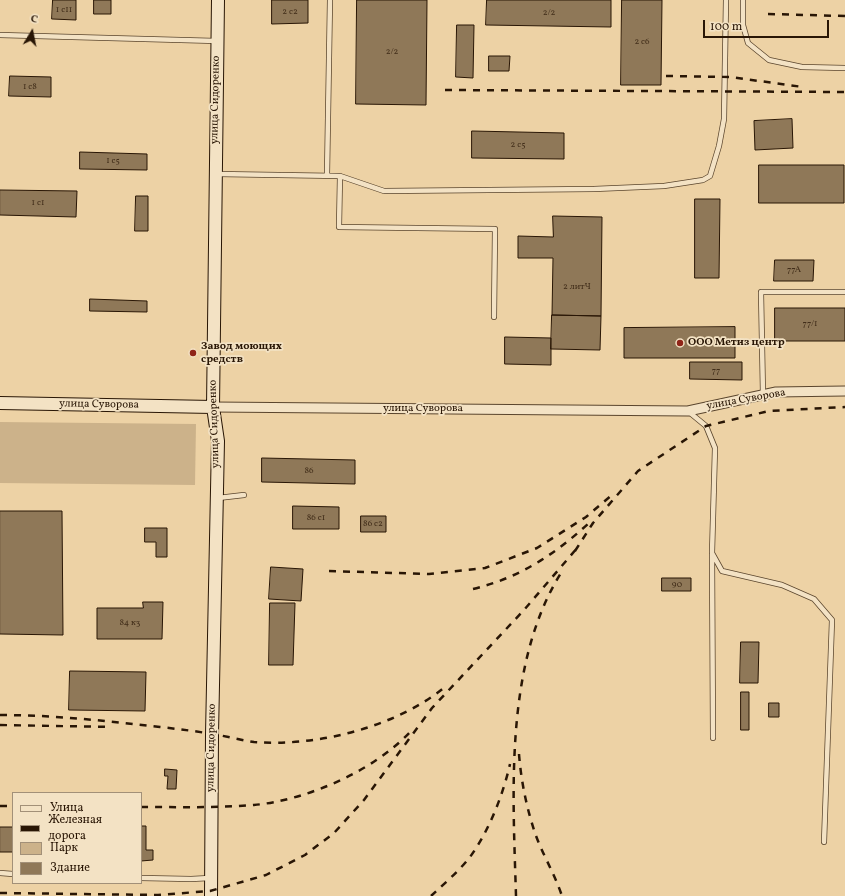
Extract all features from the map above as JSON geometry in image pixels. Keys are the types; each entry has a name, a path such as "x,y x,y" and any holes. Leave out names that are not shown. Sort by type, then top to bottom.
{"street":[{"name":"улица Сидоренко","path":"211,896 210,878 218,441 213,407 218,0"},
{"name":"улица Суворова","path":"0,404 688,411 776,392 845,391"}],"lane":[{"path":"327,175 330,0"},
{"path":"215,174 340,176 384,191 594,189 664,186 702,180 710,176 722,132 726,0"},
{"path":"743,0 743,25 748,43 769,60 802,67 845,68"},
{"path":"0,36 217,41"},
{"path":"340,176 339,227 495,229 494,316"},
{"path":"763,395 761,292 845,292"},
{"path":"688,411 706,426 715,448 712,553 712,738"},
{"path":"216,499 244,495"},
{"path":"712,553 722,571 782,585 795,590 814,599 832,620 824,842"},
{"path":"0,873 12,874"},
{"path":"142,878 191,880 210,878"}],"green space":[{"path":"0,422 196,424 195,485 0,483"}],"building":[{"path":"53,0 76,0 76,20 52,19"},
{"path":"94,0 111,0 111,14 94,14"},
{"path":"272,0 308,0 308,23 272,24"},
{"path":"357,0 427,0 426,105 356,104"},
{"path":"487,0 611,0 611,27 486,25"},
{"path":"622,0 662,0 661,85 621,85"},
{"path":"457,25 474,25 473,78 456,77"},
{"path":"489,56 510,56 509,71 489,71"},
{"path":"10,76 51,77 51,97 9,96"},
{"path":"792,119 793,148 755,150 754,121"},
{"path":"472,131 564,133 564,159 472,158"},
{"path":"80,152 147,154 147,170 80,169"},
{"path":"759,165 844,165 844,203 759,203"},
{"path":"0,190 77,191 76,217 0,215"},
{"path":"136,196 148,196 148,231 135,231"},
{"path":"695,199 720,199 719,278 695,278"},
{"path":"553,216 602,217 601,316 552,315 553,258 518,258 518,236 553,237"},
{"path":"775,260 814,260 813,281 774,281"},
{"path":"90,299 147,301 147,312 90,311"},
{"path":"775,308 845,308 845,341 775,341"},
{"path":"552,315 601,316 600,350 551,349"},
{"name":"ООО Метиз центр","path":"735,327 735,358 624,358 624,328"},
{"path":"505,337 551,338 551,365 505,364"},
{"path":"690,362 742,362 742,380 690,379"},
{"path":"262,458 355,460 355,484 262,482"},
{"path":"293,506 339,507 339,529 293,529"},
{"path":"0,511 62,511 63,635 0,634"},
{"path":"361,516 386,516 386,532 361,532"},
{"path":"145,528 167,528 167,557 156,557 156,542 145,542"},
{"path":"271,567 303,569 301,601 269,599"},
{"path":"662,578 691,578 691,591 662,591"},
{"path":"143,602 163,602 162,639 97,639 97,608 143,608"},
{"path":"270,603 295,603 293,665 269,665"},
{"path":"741,642 759,642 758,683 740,683"},
{"path":"70,671 146,672 145,711 69,710"},
{"path":"741,692 749,692 749,730 741,730"},
{"path":"769,703 779,703 779,717 769,717"},
{"path":"165,769 177,770 176,789 167,789 168,776 165,776"},
{"path":"142,826 146,826 146,850 153,850 153,860 142,861"},
{"path":"0,827 12,827 12,852 0,852"}],"railway":[{"path":"768,14 845,16"},
{"path":"666,76 730,77 803,87"},
{"path":"445,90 845,92"},
{"path":"575,551 593,523 638,471 706,426 769,411 845,407"},
{"path":"329,571 429,574 485,568 537,548 586,517 613,494"},
{"path":"473,589 506,579 521,572 563,545 589,523"},
{"path":"0,893 158,895 210,891 266,875 305,855 334,833 364,800 432,708 524,610 578,547"},
{"path":"516,896 514,773 516,730 521,688 530,647 543,609 561,573"},
{"path":"0,715 60,717 120,723 199,732 254,742 278,743 329,737 380,723 425,701 445,687"},
{"path":"0,725 112,727"},
{"path":"142,807 240,806 274,802 296,797 317,790 359,771 378,759 411,731"},
{"path":"519,754 526,802 531,821 562,896"},
{"path":"431,896 461,867 477,847 494,812 510,764"},
{"path":"0,806 12,806"}],"place":[{"name":"ООО Метиз центр","path":"680,343"},
{"name":"Завод моющих средств","path":"193,353"}]}
